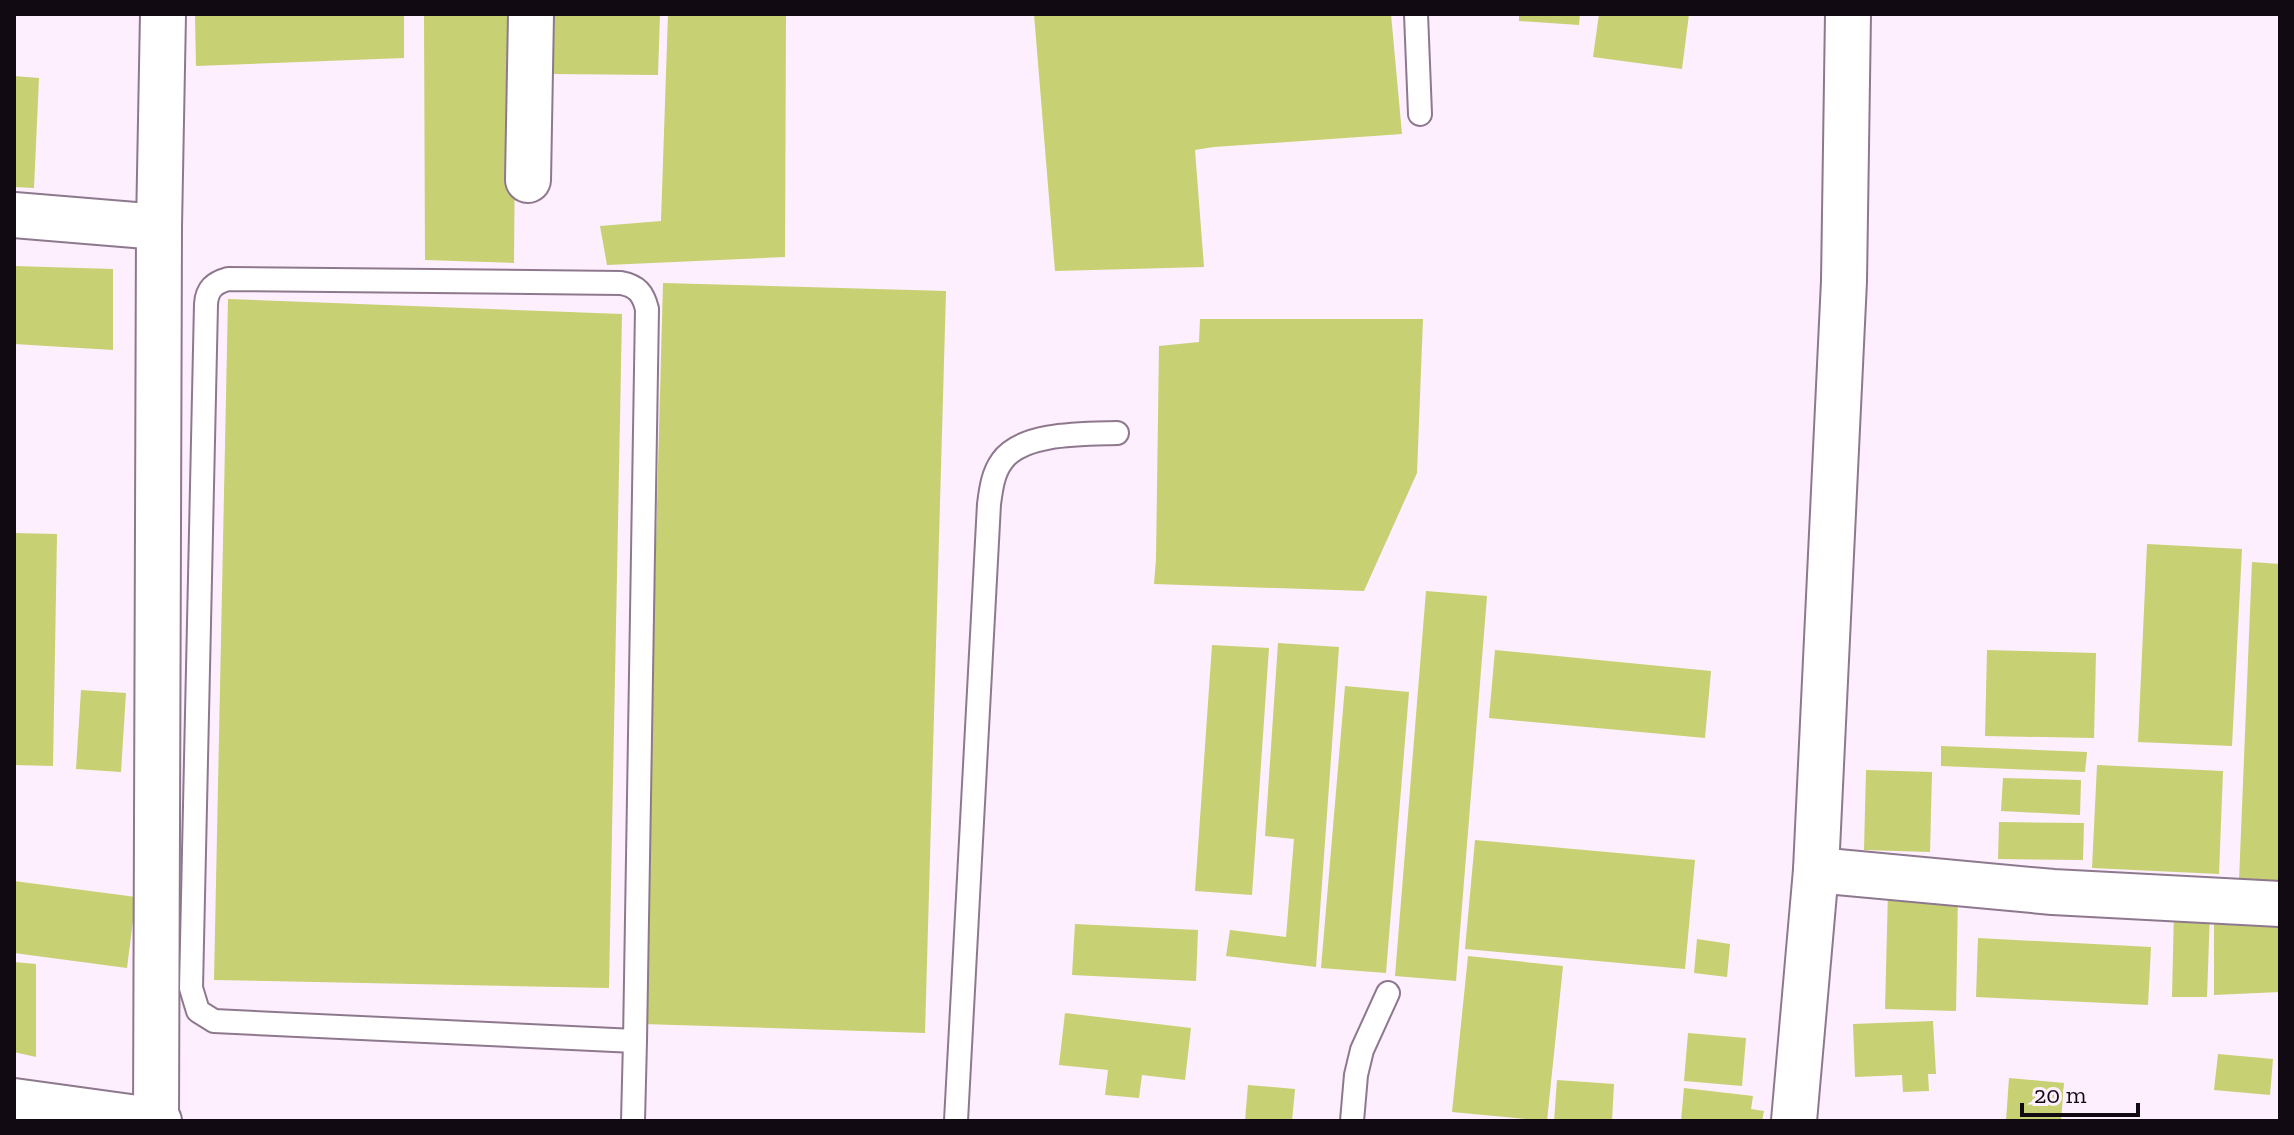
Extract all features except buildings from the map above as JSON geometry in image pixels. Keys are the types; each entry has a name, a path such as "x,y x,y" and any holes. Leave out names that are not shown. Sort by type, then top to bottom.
{"street":[{"path":"14,1101 157,1121 159,227 163,14"},
{"path":"528,180 531,14"},
{"path":"1794,1121 1816,870 1844,281 1848,14"},
{"path":"14,215 159,227"},
{"path":"1816,870 2053,892 2280,904"}],"lane":[{"path":"1416,14 1420,114"},
{"path":"633,1121 635,1041 647,309 642,294 636,288 621,283 219,281 209,291 206,304 191,988 198,1011 214,1021 635,1041"},
{"path":"956,1121 992,483 1002,460 1022,445 1053,436 1117,433"},
{"path":"1352,1121 1356,1075 1362,1050 1388,993"}]}
